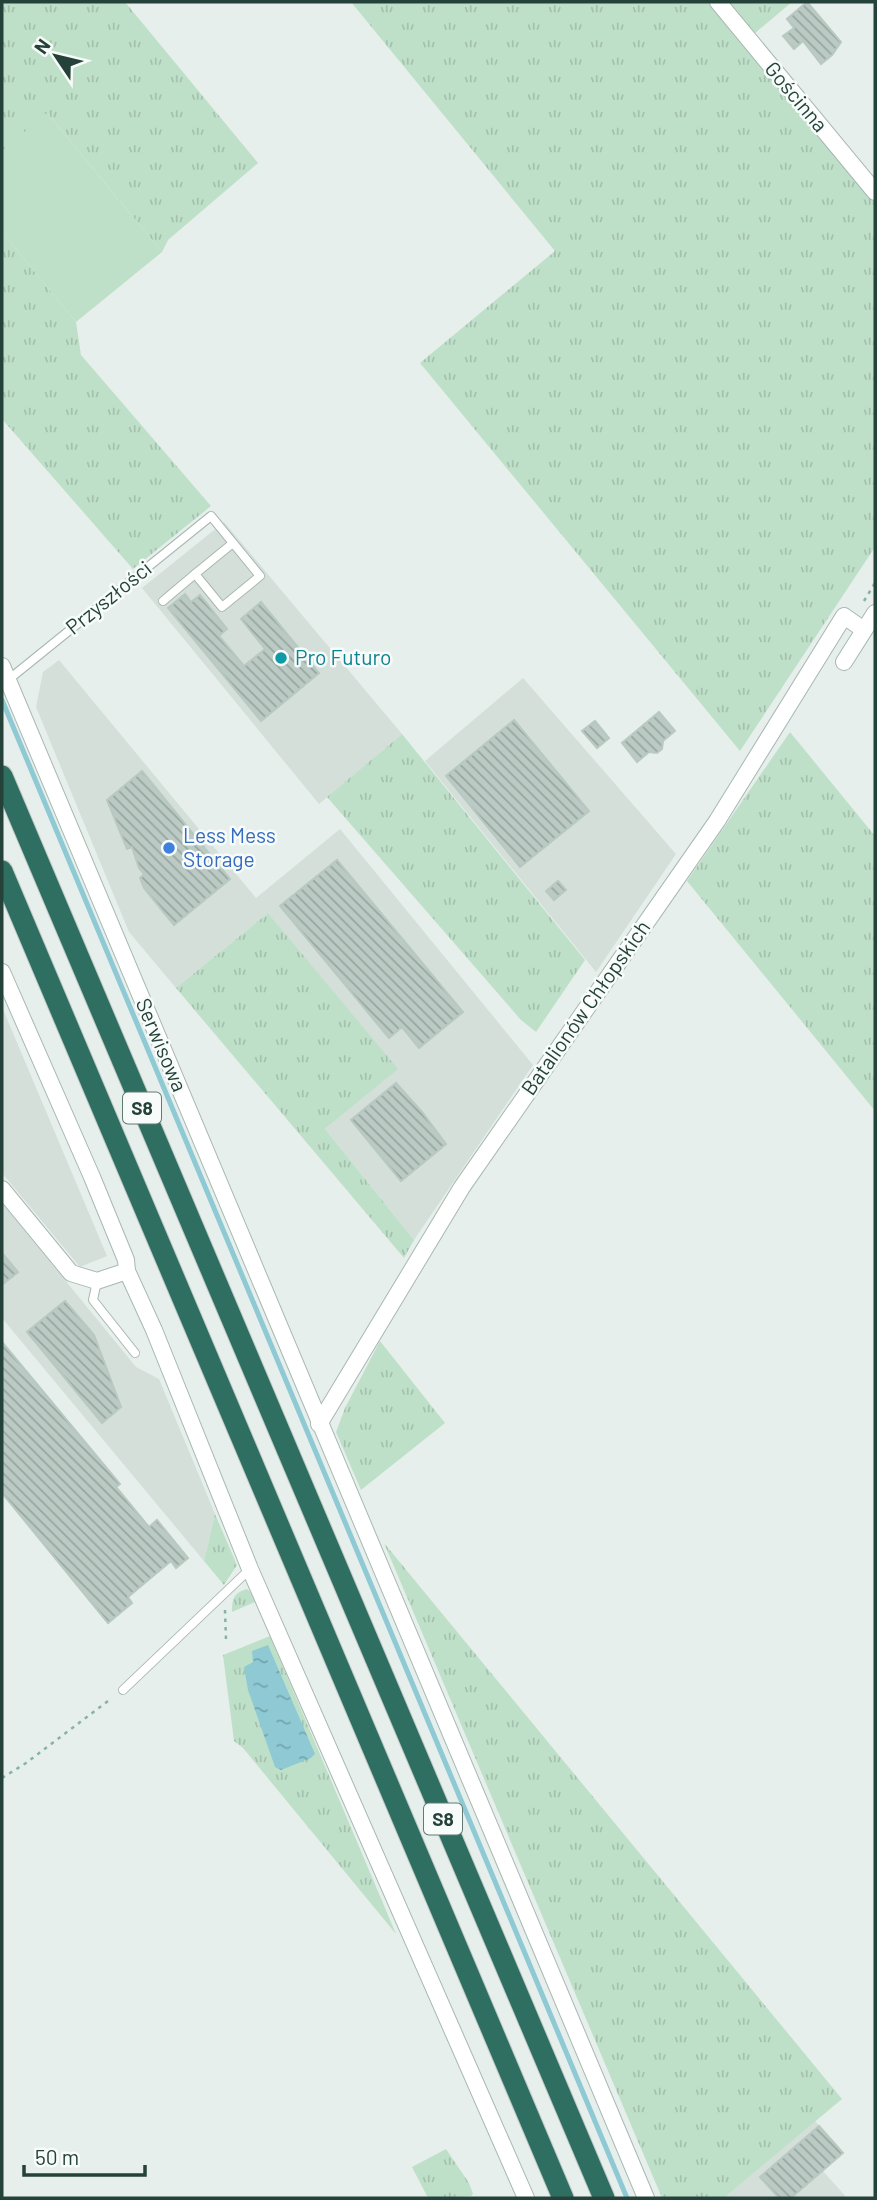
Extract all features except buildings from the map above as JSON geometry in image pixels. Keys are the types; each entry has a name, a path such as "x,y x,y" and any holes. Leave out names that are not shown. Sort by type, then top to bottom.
{"highway":[{"name":"S8","path":"2,776 604,2198"},
{"name":"S8","path":"2,871 564,2198"}],"street":[{"name":"Gościnna","path":"718,2 875,192"},
{"path":"844,662 875,613"},
{"name":"Batalionów Chłopskich","path":"319,1424 462,1187 717,821 844,616 864,630"},
{"name":"Serwisowa","path":"5,673 646,2198"},
{"path":"2,972 92,1177 127,1271 154,1330 250,1569 526,2198"},
{"path":"2,1189 71,1273 97,1281 127,1271"}],"lane":[{"name":"Przyszłości","path":"5,673 211,516 233,543"},
{"path":"163,601 195,574 233,543 260,576 222,607 195,574"},
{"path":"97,1281 93,1300 135,1353"},
{"path":"123,1690 250,1569"}],"path":[{"path":"223,1597 226,1640"},
{"path":"2,1778 123,1690"}],"shaded area":[{"path":"224,522 402,734 319,804 142,588"},
{"path":"59,660 256,898 340,829 533,1065 414,1240 325,1129 397,1069 268,913 176,988 129,932 36,707 43,672"},
{"path":"523,678 676,854 596,972 425,761"},
{"path":"2,1007 107,1256 80,1267 2,1173"},
{"path":"2,1203 136,1367 159,1379 215,1514 204,1561 2,1318"},
{"path":"815,2121 843,2153 823,2171 847,2198 724,2198"}],"green space":[{"path":"2,2 125,2 258,163 168,240 162,252 48,114 2,151"},
{"path":"351,2 710,2 875,202 875,547 740,751 420,363 555,251"},
{"path":"728,2 792,2 754,34"},
{"path":"47,113 162,252 76,322 2,232 2,151"},
{"path":"2,232 76,322 81,355 211,506 133,569 2,419"},
{"path":"790,732 875,836 875,1111 687,881"},
{"path":"402,734 585,960 536,1032 521,1020 327,797"},
{"path":"268,913 398,1069 325,1129 414,1240 404,1258 176,988"},
{"path":"380,1341 445,1423 361,1490 336,1432 345,1408"},
{"path":"215,1514 237,1565 224,1585 204,1561"},
{"path":"384,1543 842,2099 724,2198 662,2198"},
{"path":"247,1589 257,1601 232,1612 235,1597"},
{"path":"270,1636 396,1934 243,1748 234,1741 223,1655"},
{"path":"446,2149 469,2183 473,2194 471,2196 428,2198 412,2167"}],"water":[{"path":"268,1645 315,1754 281,1770 275,1767 248,1690 244,1667 253,1662 252,1651"}],"waterway":[{"path":"2,700 627,2198"}],"place":[{"name":"Pro Futuro","path":"281,658"},
{"name":"Less Mess Storage","path":"169,848"}]}
